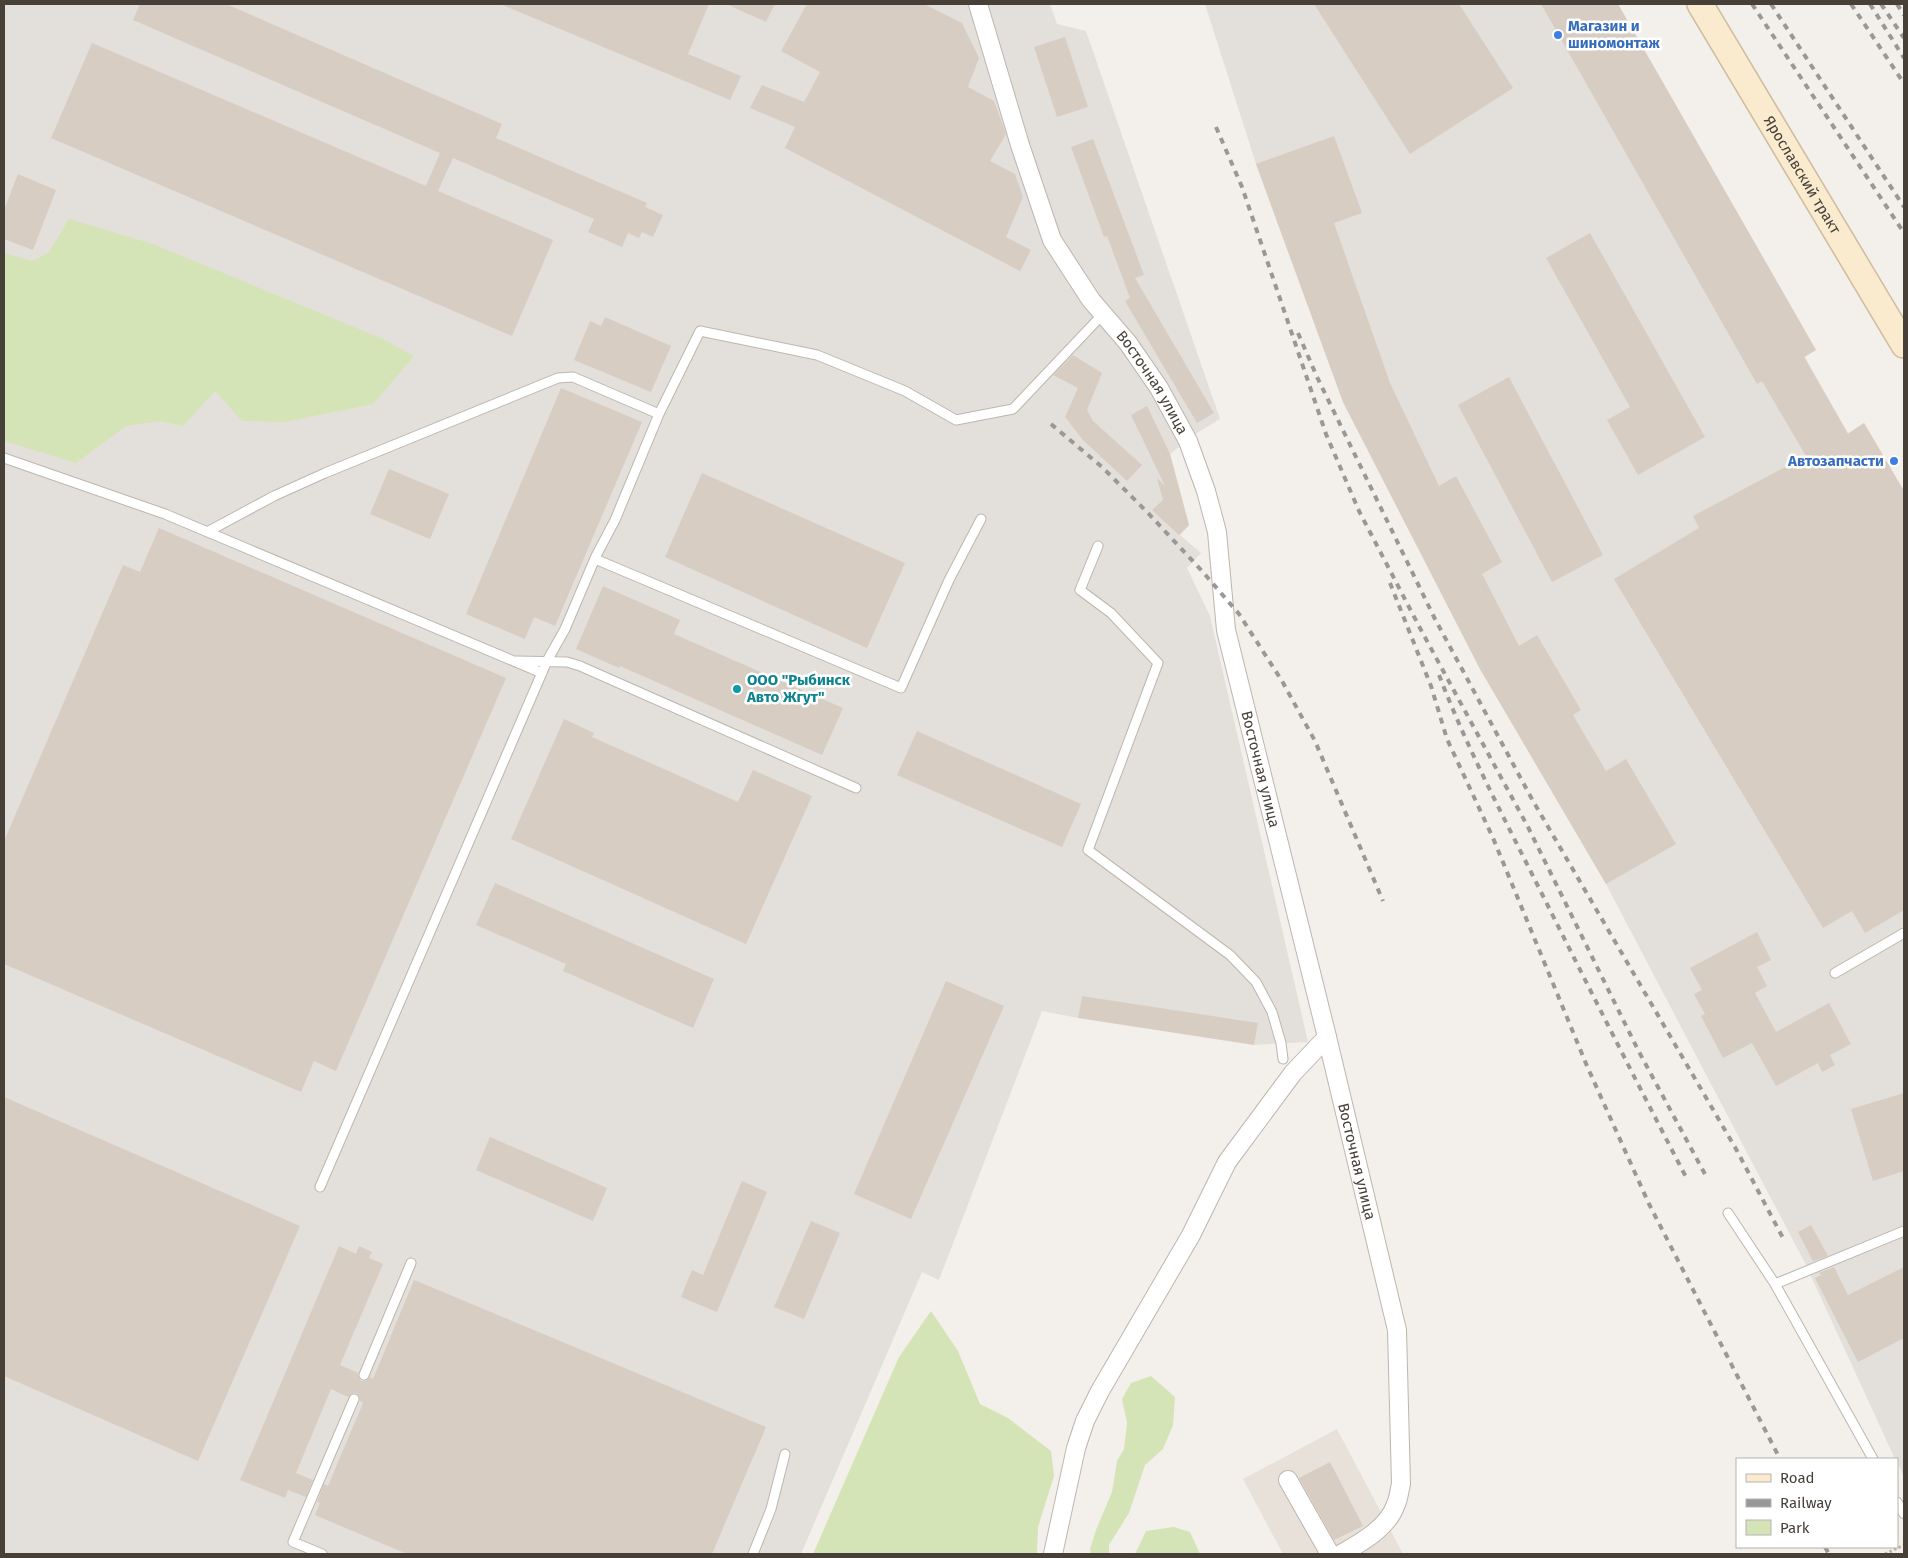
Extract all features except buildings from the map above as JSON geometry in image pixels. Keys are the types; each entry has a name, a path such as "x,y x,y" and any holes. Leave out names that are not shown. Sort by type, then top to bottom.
{"street":[{"name":"Восточная улица","path":"978,4 1020,145 1052,240 1091,300 1128,343 1159,388 1188,440 1206,491 1217,532 1226,630 1327,1037 1397,1330 1401,1484 1396,1505 1385,1522 1368,1538 1341,1554"},
{"name":"Ярославский тракт","path":"1700,4 1904,346"},
{"path":"1053,1554 1076,1448 1085,1421 1100,1391 1191,1235 1227,1162 1292,1073 1327,1037"},
{"path":"1288,1480 1330,1554"}],"lane":[{"path":"320,1187 547,661 565,629 659,414 700,331 817,355 905,391 956,420 1013,409 1104,314"},
{"path":"207,532 274,496 325,472 558,378 573,377 659,414"},
{"path":"4,458 121,498 207,532 542,673"},
{"path":"595,559 901,688 949,580 981,519"},
{"path":"1098,546 1080,590 1111,613 1158,663 1088,850 1230,954 1250,975 1256,982 1272,1012 1281,1043 1283,1060"},
{"path":"511,660 567,662 580,666 856,788"},
{"path":"1835,973 1904,933"},
{"path":"1728,1213 1775,1284 1872,1458"},
{"path":"1775,1284 1904,1231"},
{"path":"364,1375 411,1263"},
{"path":"322,1554 294,1542 354,1399"},
{"path":"753,1554 771,1509 785,1454"}],"path":[{"path":"1885,1554 1898,1548"}],"shaded area":[{"path":"4,4 1050,4 1057,24 1086,31 1220,419 1197,433 1170,454 1189,525 1180,535 1201,553 1187,568 1210,616 1308,1042 1254,1045 1257,1024 1082,996 1078,1018 1042,1011 939,1280 922,1272 801,1554 4,1554"},
{"path":"1205,4 1618,4 1816,350 1805,357 1848,433 1864,423 1904,491 1904,1479 1898,1458 1895,1458 1805,1263 1606,884 1480,669 1343,402 1256,164"},
{"path":"1337,1429 1403,1554 1283,1554 1243,1479"}],"green space":[{"path":"69,219 153,244 383,339 414,356 373,404 285,422 242,421 215,391 183,426 160,421 126,426 76,463 4,441 4,253 33,261 49,252"},
{"path":"931,1311 958,1351 980,1404 1008,1418 1051,1451 1054,1476 1038,1527 1037,1554 813,1554 899,1357"},
{"path":"1151,1376 1175,1397 1173,1425 1163,1449 1145,1465 1129,1513 1109,1545 1109,1554 1091,1554 1090,1549 1096,1530 1112,1492 1117,1461 1124,1449 1127,1423 1122,1399 1131,1383"},
{"path":"1174,1527 1190,1532 1200,1554 1135,1554 1146,1531"}],"railway":[{"path":"1752,4 1904,233"},
{"path":"1771,4 1904,207"},
{"path":"1851,4 1903,82"},
{"path":"1870,4 1904,58"},
{"path":"1881,4 1904,38"},
{"path":"1897,4 1904,15"},
{"path":"1216,127 1242,187 1326,434 1359,511 1528,827 1638,1050 1706,1176"},
{"path":"1298,333 1317,377 1435,619 1533,801 1736,1149 1784,1240"},
{"path":"1051,424 1102,467 1148,513 1239,614 1282,681 1315,741 1383,901"},
{"path":"1390,583 1431,686 1447,739 1493,838 1587,1066 1649,1204 1779,1458"},
{"path":"1439,675 1499,809 1687,1179"},
{"path":"1826,1548 1829,1554"}],"place":[{"name":"Магазин и шиномонтаж","path":"1558,35"},
{"name":"Автозапчасти","path":"1894,461"},
{"name":"ООО \"Рыбинск Авто Жгут\"","path":"737,689"}]}
